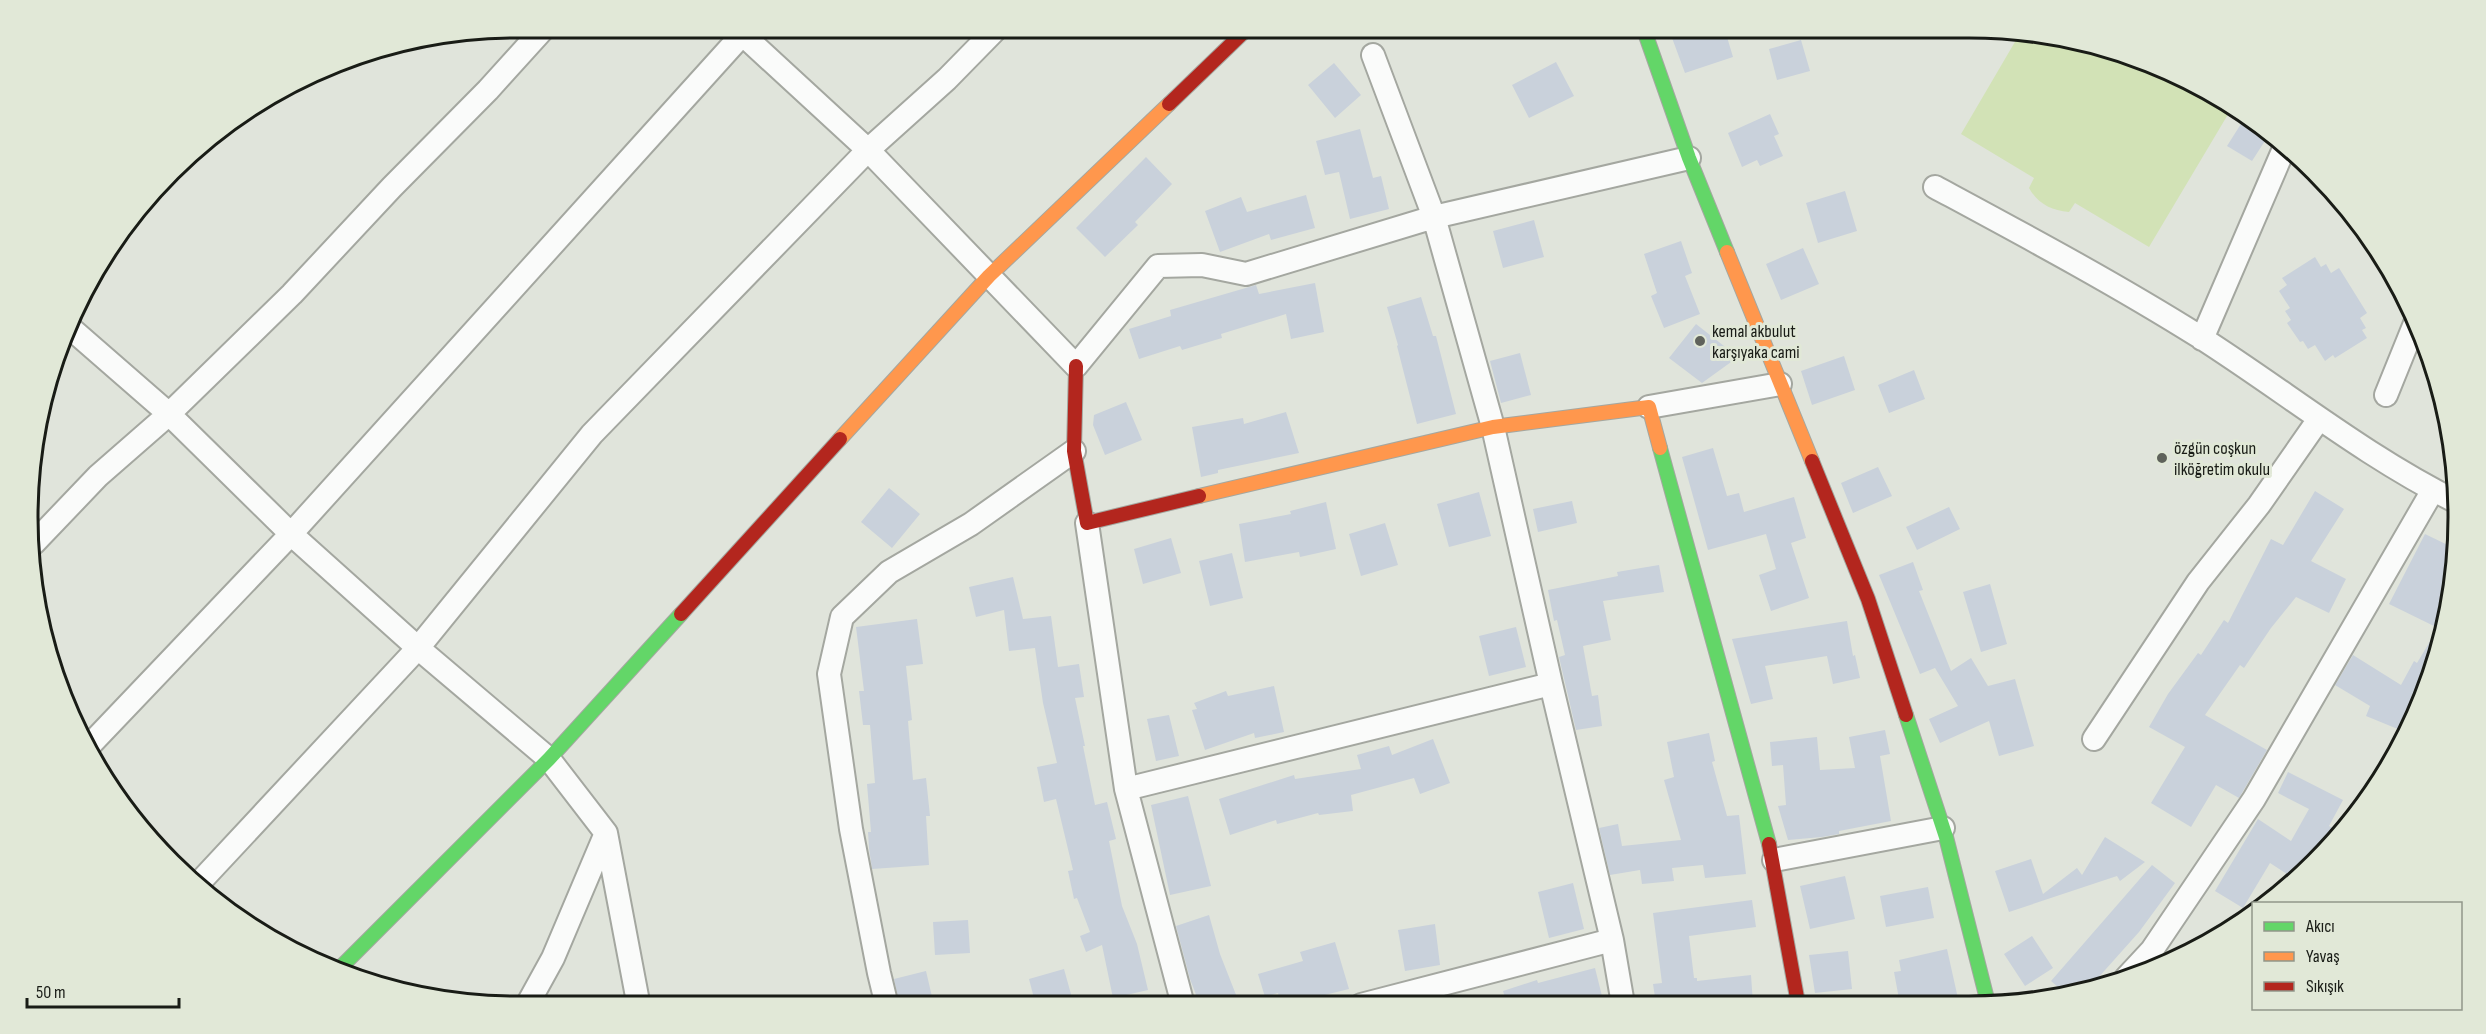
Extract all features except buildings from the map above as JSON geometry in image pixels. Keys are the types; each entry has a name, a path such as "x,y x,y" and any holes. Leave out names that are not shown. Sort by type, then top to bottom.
{"street":[{"path":"39,538 98,476 169,414 292,294 535,38"},
{"path":"94,741 291,534 739,38"},
{"path":"754,38 868,150 1076,366"},
{"path":"202,879 418,648 592,434 868,150 947,80 987,38"},
{"path":"344,964 549,759 989,276 1238,38"},
{"path":"1647,38 1689,158 1868,599 1943,828 1986,995"},
{"path":"1373,55 1434,217 1493,427 1612,940 1622,996"},
{"path":"2202,339 2282,154"},
{"path":"1182,996 1126,789 1087,523 1074,451 1076,366 1158,266 1202,266 1246,274 1434,217 1689,158"},
{"path":"1935,186 2097,274 2202,339 2319,419 2447,497"},
{"path":"75,332 169,414 291,534 418,648 549,759 606,833 637,996"},
{"path":"2386,395 2411,333"},
{"path":"1087,523 1493,427 1649,407 1780,384"},
{"path":"1649,407 1774,860 1797,996"},
{"path":"2094,739 2198,582 2259,505 2319,419"},
{"path":"885,996 851,829 829,674 842,617 889,572 971,524 1074,451"},
{"path":"2138,965 2152,950 2254,799 2433,490"},
{"path":"1126,789 1551,684"},
{"path":"1774,860 1943,828"},
{"path":"532,996 553,958 606,833"},
{"path":"1396,996 1612,940"}],"green space":[{"path":"2016,40 2063,47 2123,63 2181,87 2228,114 2149,247 2075,203 2069,212 2056,210 2046,205 2029,188 2034,178 1961,134"}],"traffic: fast":[{"path":"1647,38 1689,158 1727,252"},
{"path":"1660,448 1769,844"},
{"path":"344,964 549,759 681,614"},
{"path":"1906,715 1946,837 1986,995"}],"traffic: slow":[{"path":"840,439 989,276 1169,104"},
{"path":"1727,252 1812,461"},
{"path":"1199,496 1493,427 1649,407 1660,448"}],"traffic: jam":[{"path":"1169,104 1238,38"},
{"path":"1076,366 1074,451 1087,523 1199,496"},
{"path":"681,614 840,439"},
{"path":"1812,461 1868,599 1906,715"},
{"path":"1769,844 1797,996"}],"place":[{"name":"kemal akbulut karşıyaka cami","path":"1700,341"},
{"name":"özgün coşkun ilköğretim okulu","path":"2162,458"}]}
